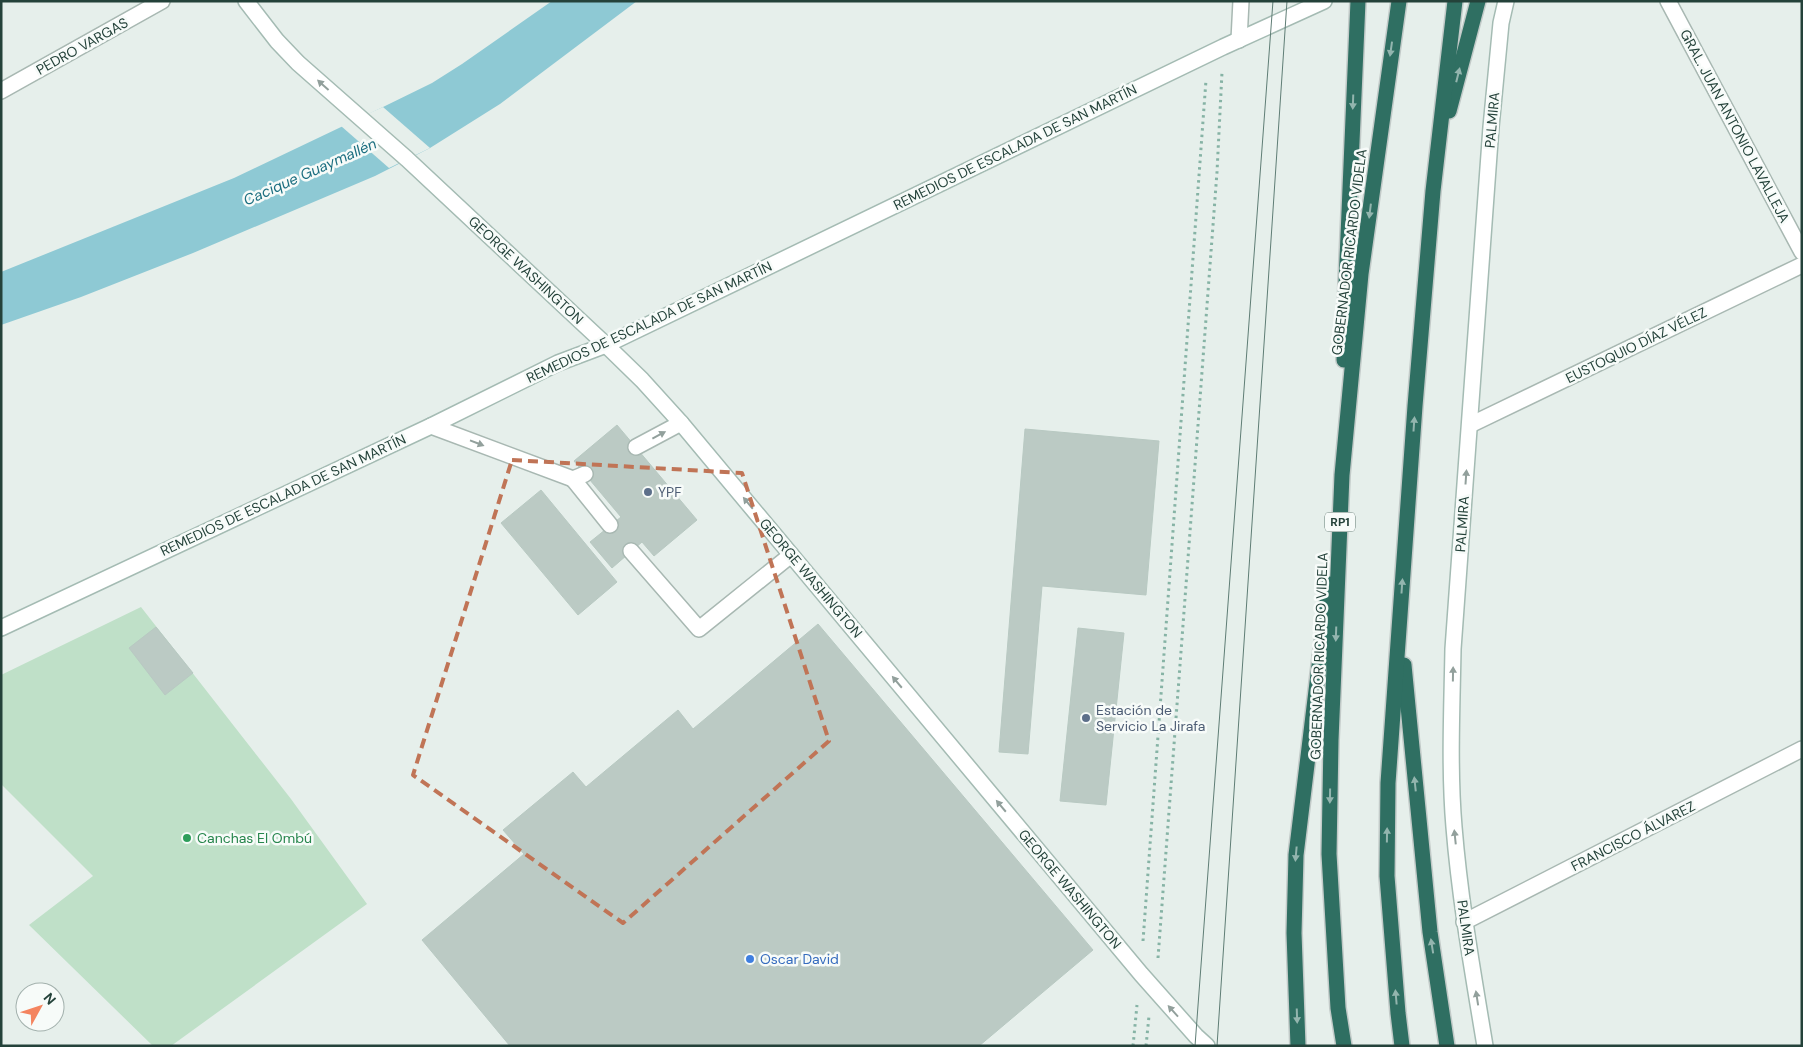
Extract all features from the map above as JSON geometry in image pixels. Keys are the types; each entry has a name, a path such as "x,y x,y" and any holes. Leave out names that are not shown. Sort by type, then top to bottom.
{"highway":[{"path":"1298,1046 1294,933 1296,855 1342,475 1346,283 1358,1"},
{"name":"GOBERNADOR RICARDO VIDELA","path":"1344,1046 1338,1008 1329,854 1331,740 1342,475 1361,274 1398,1"},
{"path":"1402,1046 1386,876 1388,783 1415,406 1433,191 1455,1"},
{"path":"1433,191 1450,106 1478,1"},
{"path":"1399,623 1430,932 1447,1046"}],"main road":[{"name":"PEDRO VARGAS","path":"1,91 162,1"},
{"name":"GEORGE WASHINGTON","path":"246,1 272,35 298,63 406,159 642,380 791,555 1140,974 1207,1046"},
{"path":"1238,40 1241,1"},
{"name":"REMEDIOS DE ESCALADA DE SAN MARTÍN","path":"1,628 431,426 558,363 606,345 1208,54 1324,1"},
{"name":"PALMIRA","path":"1484,1046 1464,922 1454,826 1453,649 1491,127 1501,23 1506,1"},
{"name":"GRAL. JUAN ANTONIO LAVALLEJA","path":"1668,1 1802,252"},
{"name":"EUSTOQUIO DÍAZ VÉLEZ","path":"1470,425 1802,265"},
{"path":"636,447 681,424"},
{"path":"431,426 579,476 610,526"},
{"path":"631,552 699,628 791,555"},
{"name":"FRANCISCO ÁLVAREZ","path":"1464,922 1802,750"}],"path":[{"path":"1146,1046 1151,986 1158,960 1163,906 1217,172 1223,47"},
{"path":"1133,1046 1140,974 1208,54"}],"highlighted area":[{"path":"512,460 742,473 829,741 623,923 413,775"}],"green space":[{"name":"Canchas El Ombú","path":"141,607 291,799 367,904 171,1046 153,1046 29,925 93,876 1,784 1,675"}],"water":[{"name":"Cacique Guaymallén","path":"552,1 637,1 500,104 430,148 375,176 193,253 81,297 1,325 1,272 234,178 432,83"}],"pier":[{"path":"383,107 430,148 389,168 341,126"}],"building":[{"path":"617,425 697,520 654,556 642,542 612,568 590,542 621,517 574,461"},
{"path":"1025,429 1159,441 1146,595 1042,586 1028,754 999,752"},
{"path":"541,490 617,582 578,615 501,523"},
{"path":"818,624 1093,950 979,1046 510,1046 422,940 524,854 503,830 573,772 586,787 678,710 693,729"},
{"path":"156,627 193,673 165,695 129,648"},
{"path":"1078,628 1124,633 1106,805 1060,801"}],"tram line":[{"path":"1195,1046 1273,1"},
{"path":"1217,1046 1287,1"}],"place":[{"name":"YPF","path":"648,492"},
{"name":"Estación de Servicio La Jirafa","path":"1086,718"},
{"name":"Canchas El Ombú","path":"187,838"},
{"name":"Oscar David","path":"750,959"}]}
